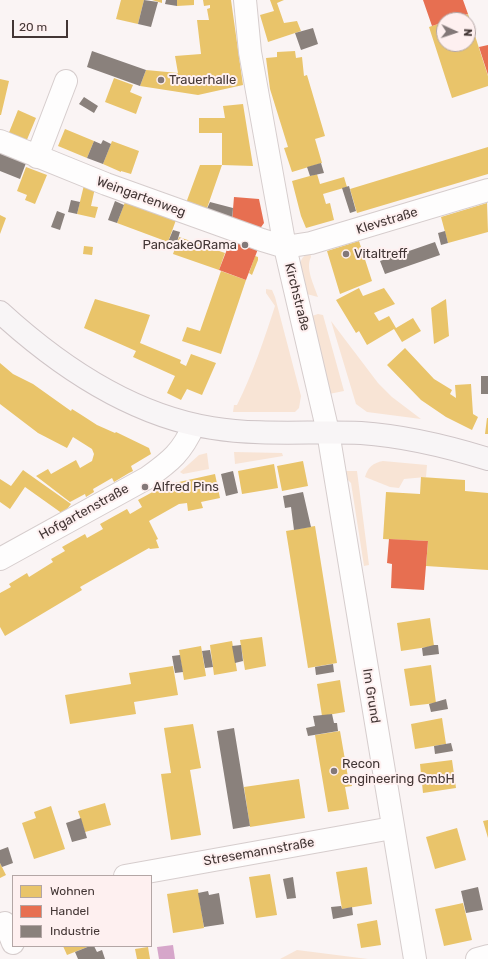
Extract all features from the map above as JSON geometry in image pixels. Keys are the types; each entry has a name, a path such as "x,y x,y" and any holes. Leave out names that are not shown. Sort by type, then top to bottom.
{"main road":[{"path":"0,312 42,349 101,387 132,403 171,419 194,425 226,430 280,433 328,432 414,439 488,459"}],"street":[{"name":"Kirchstraße","path":"245,0 250,52 285,246 328,432"},
{"path":"37,157 66,81"},
{"name":"Weingartenweg","path":"0,141 37,157 172,208 285,246"},
{"name":"Klevstraße","path":"285,246 311,243 488,190"},
{"name":"Hofgartenstraße","path":"0,559 152,474 168,463 182,449 194,425"},
{"name":"Im Grund","path":"328,432 392,828 415,959"},
{"name":"Stresemannstraße","path":"131,875 392,828"},
{"path":"6,922 12,940"},
{"path":"14,947 20,959"},
{"path":"477,959 488,956"}],"shaded area":[{"path":"310,252 311,257 309,266 312,282 318,297 303,293 301,282 299,270 301,260"},
{"path":"266,289 272,290 275,297 301,396 299,408 295,412 233,412 234,405 237,405 253,369 275,306 266,293"},
{"path":"318,314 323,315 344,391 329,394 312,316"},
{"path":"331,321 378,383 392,397 421,419 367,412 356,404"},
{"path":"234,452 282,453 283,456 235,464"},
{"path":"207,453 209,469 183,474 180,472 199,455"},
{"path":"383,461 427,465 426,477 404,479 399,488 390,487 365,477 371,466"},
{"path":"343,471 357,471 369,565 364,566 351,483 344,476"},
{"path":"173,945 175,959 159,959 157,947"},
{"path":"297,950 368,959 280,959"}],"building: Wohnen":[{"path":"121,0 144,0 138,24 116,19"},
{"path":"152,0 162,0 162,3"},
{"path":"177,0 194,0 194,5 177,6"},
{"path":"203,0 231,0 243,85 198,95 140,86 146,70 178,73 175,56 201,54 197,20 209,20 207,9 210,8 210,5 204,6"},
{"path":"270,0 284,0 277,3 284,23 297,21 301,31 268,42 260,15 274,11"},
{"path":"436,25 436,49 429,27"},
{"path":"476,39 488,76 488,86 452,98 437,52 476,52"},
{"path":"295,51 296,58 302,57 304,76 307,75 325,136 315,139 322,163 292,172 284,148 288,147 270,89 266,58 277,57 277,52"},
{"path":"114,78 133,85 130,92 142,97 136,114 105,102"},
{"path":"0,79 9,81 1,115 0,115"},
{"path":"243,104 253,166 222,165 222,133 199,133 199,118 225,118 223,106"},
{"path":"18,110 36,118 26,142 8,135"},
{"path":"65,129 94,141 87,158 58,146"},
{"path":"112,141 139,151 131,174 121,172 103,164"},
{"path":"488,147 488,174 357,213 350,189"},
{"path":"200,165 222,165 206,211 186,203"},
{"path":"26,167 47,175 35,204 25,200 27,195 17,191"},
{"path":"317,174 320,184 344,177 347,187 323,194 326,204 330,203 334,220 306,228 301,216 292,181"},
{"path":"84,185 95,188 91,206 98,207 95,218 77,214"},
{"path":"125,202 176,220 168,242 117,223"},
{"path":"487,203 488,232 448,243 441,217"},
{"path":"0,215 6,218 0,234"},
{"path":"179,237 225,253 219,270 173,254"},
{"path":"359,241 372,281 340,294 327,251"},
{"path":"84,246 93,247 92,255 83,254"},
{"path":"255,256 258,257 258,260 252,275 249,273"},
{"path":"221,271 246,280 221,354 182,341 187,327 200,331"},
{"path":"359,288 363,296 384,288 395,304 374,313 379,321 389,316 396,328 413,318 421,331 402,342 394,329 367,345 359,331 356,333 336,300"},
{"path":"95,299 150,315 140,343 181,360 180,363 186,366 191,354 216,363 202,395 187,389 181,400 167,393 175,376 133,357 136,351 84,328"},
{"path":"446,299 449,336 434,344 431,308"},
{"path":"405,348 434,379 452,390 450,394 456,398 455,385 471,384 473,414 478,417 472,430 446,417 421,400 387,365"},
{"path":"0,363 13,374 33,384 71,411 72,409 97,425 115,433 116,432 149,448 151,454 131,466 133,471 114,482 112,478 93,489 94,492 86,497 85,494 70,502 36,476 48,469 51,474 76,460 80,468 92,461 94,454 92,449 73,437 67,448 38,433 0,404"},
{"path":"487,418 488,434 485,434"},
{"path":"303,461 308,486 282,491 277,466"},
{"path":"274,464 278,488 242,494 238,471"},
{"path":"23,470 71,504 63,514 25,487 10,509 0,502 0,479 11,486"},
{"path":"215,474 220,498 201,502 203,508 188,511 187,503 179,504 149,521 158,539 156,540 159,548 149,548 80,587 82,590 5,636 0,627 0,593 11,587 9,584 27,573 29,577 53,562 51,559 65,551 62,547 85,534 87,538 103,529 100,524 127,509 130,514 142,507 138,500 169,483"},
{"path":"421,477 465,480 465,491 488,493 488,570 426,566 428,541 383,539 386,492 420,494"},
{"path":"315,526 337,663 308,668 286,531"},
{"path":"430,618 434,646 401,651 397,623"},
{"path":"262,637 266,666 245,670 240,640"},
{"path":"232,641 237,671 214,675 210,645"},
{"path":"201,646 206,676 184,680 179,650"},
{"path":"431,665 436,703 410,706 404,669"},
{"path":"173,666 178,695 134,702 136,714 70,724 65,695 131,684 129,673"},
{"path":"340,680 345,712 322,716 317,684"},
{"path":"442,718 446,744 415,749 411,724"},
{"path":"193,724 201,768 190,770 201,835 171,840 161,774 171,773 164,728"},
{"name":"Recon engineering GmbH","path":"340,731 348,777 350,776 352,786 345,787 349,809 328,812 315,735"},
{"path":"452,760 456,788 423,793 420,764"},
{"path":"299,779 305,818 250,827 244,787"},
{"path":"105,803 111,825 85,832 78,811"},
{"path":"51,806 65,849 34,859 22,823 36,818 34,812"},
{"path":"488,820 488,838 483,821"},
{"path":"457,828 466,860 435,869 426,837"},
{"path":"0,863 6,875 0,878"},
{"path":"367,867 372,904 342,909 336,872"},
{"path":"270,874 277,915 256,918 249,877"},
{"path":"198,889 204,928 173,933 167,894"},
{"path":"463,903 472,940 444,946 435,909"},
{"path":"377,920 381,945 361,948 357,924"},
{"path":"63,947 87,947 67,955"},
{"path":"148,947 150,959 137,959 135,949"}],"building: Handel":[{"path":"423,0 463,0 467,12 436,12 436,25 432,26"},
{"path":"488,45 488,75 479,47"},
{"path":"234,197 259,199 264,223 259,230 232,221"},
{"path":"231,239 258,249 246,280 219,270"},
{"path":"389,539 428,541 424,590 391,588 392,564 387,563"}],"building: Industrie":[{"path":"144,0 158,2 151,27 138,24"},
{"path":"166,0 177,0 177,6 165,4"},
{"path":"313,28 318,44 301,50 295,33"},
{"path":"92,51 146,70 140,86 87,67"},
{"path":"84,97 98,106 94,113 79,104"},
{"path":"103,140 111,144 103,164 87,158 94,141 101,144"},
{"path":"0,153 26,163 20,179 0,171"},
{"path":"321,163 324,173 310,176 307,167"},
{"path":"349,186 356,211 350,213 342,188"},
{"path":"71,200 80,202 77,214 68,212"},
{"path":"115,201 124,205 117,223 108,220"},
{"path":"210,202 233,208 232,220 206,211"},
{"path":"57,211 65,214 60,230 51,227"},
{"path":"173,230 180,232 176,245 168,242"},
{"path":"445,231 448,243 441,245 438,233"},
{"path":"435,242 440,255 385,274 380,261"},
{"path":"481,376 488,376 488,394 481,394"},
{"path":"233,471 238,493 226,496 221,474"},
{"path":"303,492 311,527 294,530 291,507 285,508 283,496"},
{"path":"241,645 243,661 235,663 232,646"},
{"path":"438,645 439,654 423,656 422,648"},
{"path":"210,650 213,667 205,668 202,651"},
{"path":"180,655 183,672 175,673 172,656"},
{"path":"333,664 334,672 316,675 315,667"},
{"path":"446,699 448,709 431,712 429,704"},
{"path":"332,714 334,723 337,723 338,731 308,736 306,728 315,726 313,716"},
{"path":"234,728 250,826 233,829 217,731"},
{"path":"451,743 453,751 435,754 434,746"},
{"path":"81,818 87,838 72,842 66,823"},
{"path":"8,847 13,863 2,867 0,863 0,850"},
{"path":"293,877 296,898 287,899 283,879"},
{"path":"478,887 483,910 466,913 461,891"},
{"path":"208,891 209,895 219,893 224,924 204,927 198,893"},
{"path":"341,906 342,909 352,907 353,915 333,919 331,907"},
{"path":"88,947 94,947 97,952 102,950 105,959 78,959 75,952"}],"place":[{"name":"Trauerhalle","path":"161,80"},
{"name":"PancakeORama","path":"245,245"},
{"name":"Vitaltreff","path":"346,254"},
{"name":"Alfred Pins","path":"145,487"},
{"name":"Recon engineering GmbH","path":"334,771"}]}
